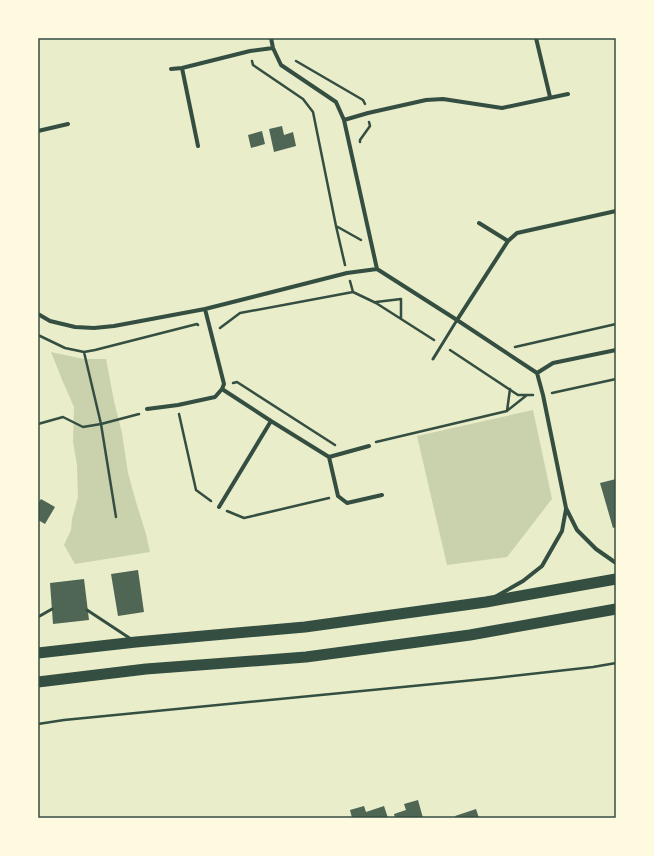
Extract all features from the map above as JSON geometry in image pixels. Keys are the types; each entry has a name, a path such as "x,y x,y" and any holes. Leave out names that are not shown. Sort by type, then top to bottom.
{"highway":[{"path":"38,653 136,642 305,627 486,602 616,579"},
{"path":"38,682 146,669 306,657 470,635 616,609"}],"street":[{"path":"271,38 273,48 281,65 336,102 344,120 377,269"},
{"path":"536,38 550,97"},
{"path":"171,69 182,68 250,51 273,48"},
{"path":"182,68 198,146"},
{"path":"344,120 426,100 443,99 502,108 568,94"},
{"path":"38,131 68,124"},
{"path":"458,320 508,241 517,233 616,211"},
{"path":"479,223 508,241"},
{"path":"38,314 50,321 75,327 94,328 114,326 205,308 347,273 377,269 458,320 537,373 543,395 566,508 577,530 596,549 616,563"},
{"path":"205,308 223,387 271,421 329,457 338,496 347,503 382,495"},
{"path":"537,373 553,363 616,350"},
{"path":"146,409 178,406 215,397 223,387"},
{"path":"219,507 271,421"},
{"path":"329,457 369,446"},
{"path":"486,602 523,581 542,566 562,531 566,508"}],"lane":[{"path":"433,359 458,320"},
{"path":"38,617 52,609"},
{"path":"87,610 136,642"}],"path":[{"path":"38,335 65,348 84,352 198,324 211,335 240,313 353,292"},
{"path":"376,303 401,299 401,319"},
{"path":"503,350 616,324"},
{"path":"84,352 101,424 116,517"},
{"path":"507,411 510,389 518,395 543,395 616,379"},
{"path":"223,387 237,382 346,452"},
{"path":"369,446 377,442 507,411 527,395"},
{"path":"38,424 63,417 83,427 136,415 146,409"},
{"path":"38,724 64,720 495,678 616,663"}],"green space":[{"path":"51,352 84,359 106,359 122,433 128,473 150,552 75,564 64,545 71,530 72,519 78,497 77,465 73,442 74,407"},
{"path":"533,410 552,499 507,557 447,565 417,436"}],"building":[{"path":"282,126 284,135 293,132 296,146 274,152 269,129"},
{"path":"262,131 265,144 251,148 248,135"},
{"path":"616,479 616,527 613,528 600,483"},
{"path":"41,499 55,507 45,524 38,520 38,503"},
{"path":"138,570 144,612 118,616 111,574"},
{"path":"84,579 89,620 53,624 50,583"},
{"path":"418,800 423,818 395,818 394,814 406,810 404,804"},
{"path":"364,806 366,812 384,806 388,818 352,818 350,810"},
{"path":"476,809 479,818 456,818 455,816"}]}
